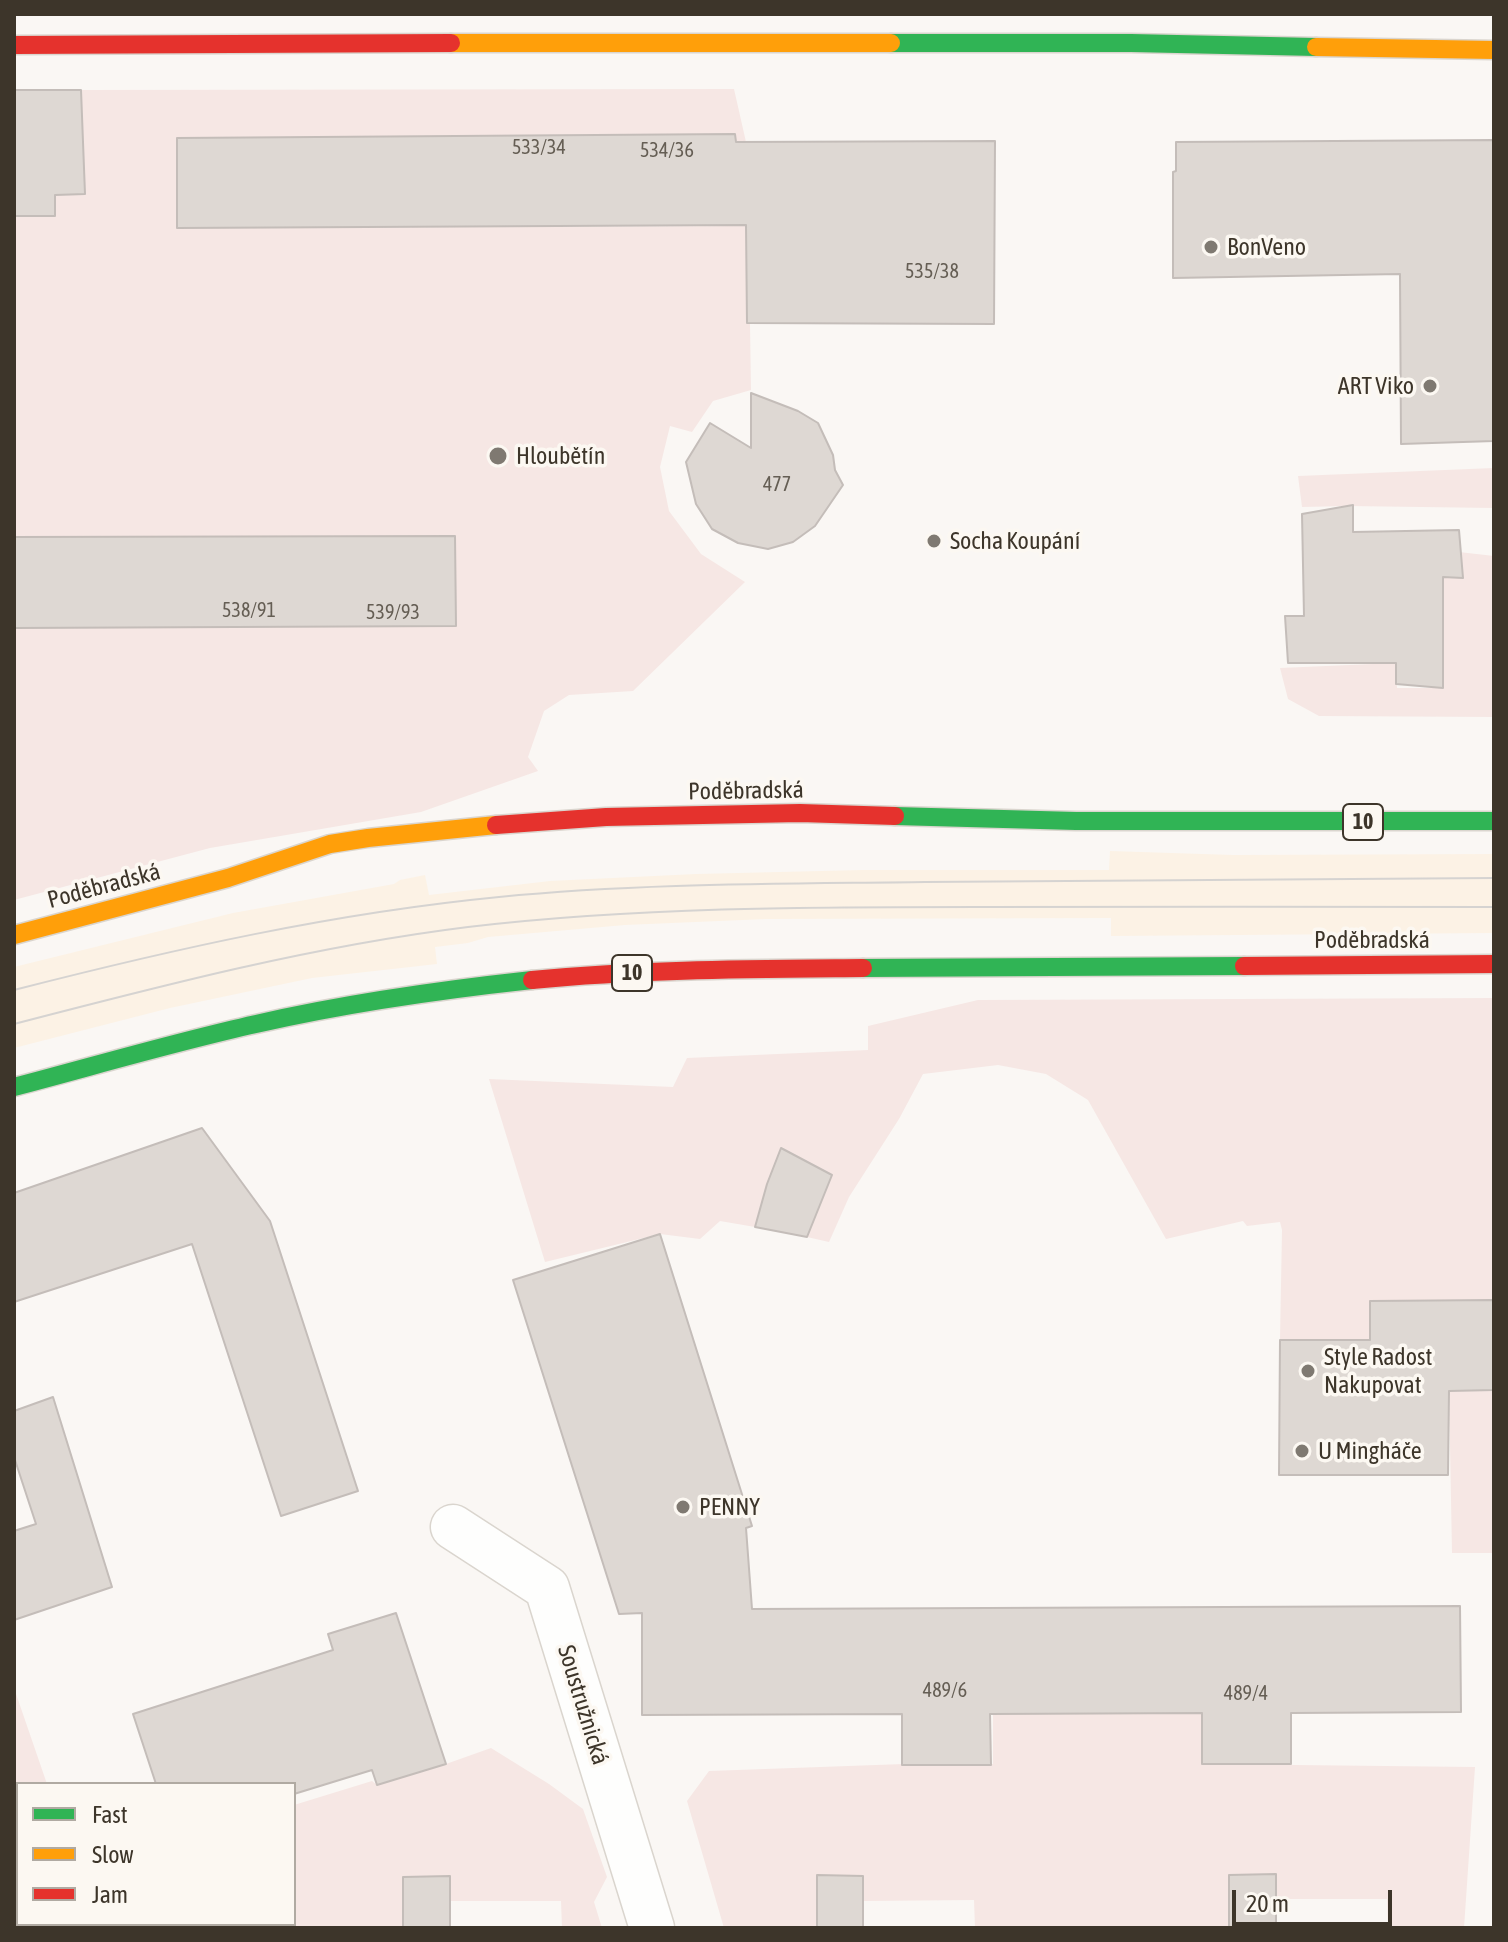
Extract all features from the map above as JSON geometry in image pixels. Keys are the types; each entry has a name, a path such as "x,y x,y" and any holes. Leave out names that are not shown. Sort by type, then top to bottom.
{"main road":[{"path":"14,45 221,28 1494,50"},
{"name":"Poděbradská","path":"14,935 228,878 330,844 459,828 606,817 800,813 1107,821 1494,821"},
{"name":"Poděbradská","path":"14,1087 254,1024 320,1010 537,979 762,969 1494,964"}],"street":[{"name":"Soustružnická","path":"453,1527 547,1588 652,1928"}],"shaded area":[{"path":"734,89 746,142 747,323 750,324 751,390 713,401 692,432 670,426 660,467 669,511 701,554 745,582 633,691 569,695 544,711 528,757 538,771 421,812 210,848 14,900 14,628 456,626 455,536 14,537 14,216 54,216 55,195 85,194 81,90","holes":["735,134 736,226 177,228 177,138"]},
{"path":"1494,468 1494,508 1302,507 1298,476"},
{"path":"1459,552 1494,556 1494,717 1319,716 1288,699 1280,668 1396,663 1397,688 1443,688 1443,577"},
{"path":"1110,851 1233,855 1494,854 1494,933 1111,936 1111,918 766,919 625,925 488,937 435,947 437,964 312,978 170,1008 14,1048 14,967 233,913 394,884 425,875 429,895 550,881 696,874 1109,870"},
{"path":"1494,998 1494,1300 1370,1301 1370,1340 1280,1340 1280,1222 1247,1226 1243,1221 1166,1239 1088,1100 1046,1074 998,1065 923,1074 899,1119 849,1197 829,1242 807,1237 832,1175 782,1149 767,1184 755,1227 720,1221 700,1239 660,1234 545,1262 489,1079 673,1087 687,1058 868,1050 868,1026 978,1000"},
{"path":"1494,1390 1494,1553 1452,1553 1449,1391"},
{"path":"14,1688 46,1782 16,1782 14,1859"},
{"path":"1205,1712 1205,1764 1475,1767 1464,1928 1388,1928 1387,1899 1276,1899 1275,1874 1229,1875 1229,1928 975,1928 974,1900 863,1901 863,1876 817,1875 817,1928 724,1928 687,1801 709,1771 993,1764 993,1713"},
{"path":"491,1748 583,1809 607,1877 594,1902 602,1928 562,1928 561,1901 450,1901 403,1928 157,1928 296,1926 296,1804 372,1781 377,1785"}],"building":[{"path":"14,90 81,90 85,194 55,195 55,216 14,216"},
{"path":"735,134 736,142 995,141 994,324 747,323 746,225 177,228 177,138"},
{"path":"1494,140 1494,441 1401,444 1400,274 1173,278 1176,142"},
{"path":"751,393 798,411 818,423 843,485 815,526 793,542 768,549 738,543 712,529 696,504 686,462 710,423 751,448"},
{"path":"1353,505 1353,532 1459,530 1463,578 1443,577 1443,688 1396,684 1396,663 1288,663 1285,616 1304,616 1302,514"},
{"path":"455,536 456,626 14,628 14,537"},
{"path":"202,1128 270,1221 358,1491 281,1516 192,1244 14,1302 14,1193"},
{"path":"781,1148 832,1175 807,1237 755,1227"},
{"path":"660,1234 752,1526 746,1528 752,1609 1460,1606 1461,1712 1291,1713 1291,1764 1202,1764 1202,1713 990,1714 991,1765 902,1765 902,1714 642,1715 642,1613 619,1614 513,1280"},
{"path":"1494,1300 1494,1390 1449,1391 1448,1475 1279,1475 1280,1340 1370,1340 1370,1301"},
{"path":"53,1397 112,1587 14,1620 14,1531 36,1524 14,1457 14,1411"},
{"path":"396,1613 446,1764 377,1785 372,1770 296,1793 296,1782 155,1782 133,1714 333,1650 328,1634"},
{"path":"1276,1874 1276,1928 1229,1928 1229,1875"},
{"path":"817,1875 863,1876 863,1928 817,1928"},
{"path":"450,1876 450,1928 403,1928 403,1877"}],"tram line":[{"path":"14,990 134,960 315,923 437,904 552,892 765,884 1494,878"},
{"path":"14,1024 296,956 410,935 531,920 786,908 1494,907"}],"traffic: fast":[{"path":"891,43 1316,47"},
{"path":"895,816 1076,821 1494,821"},
{"path":"863,968 1244,966"},
{"path":"14,1087 290,1016 394,998 532,980"}],"traffic: slow":[{"path":"451,43 891,43"},
{"path":"1316,47 1494,50"},
{"path":"14,935 228,878 330,844 496,825"}],"traffic: jam":[{"path":"14,45 451,43"},
{"path":"496,825 606,817 800,813 895,816"},
{"path":"1244,966 1494,964"},
{"path":"532,980 656,972 863,968"}],"place":[{"name":"BonVeno","path":"1211,247"},
{"name":"ART Viko","path":"1430,386"},
{"name":"Hloubětín","path":"498,456"},
{"name":"Socha Koupání","path":"934,541"},
{"name":"Style Radost Nakupovat","path":"1308,1371"},
{"name":"U Mingháče","path":"1302,1451"},
{"name":"PENNY","path":"683,1507"}]}
